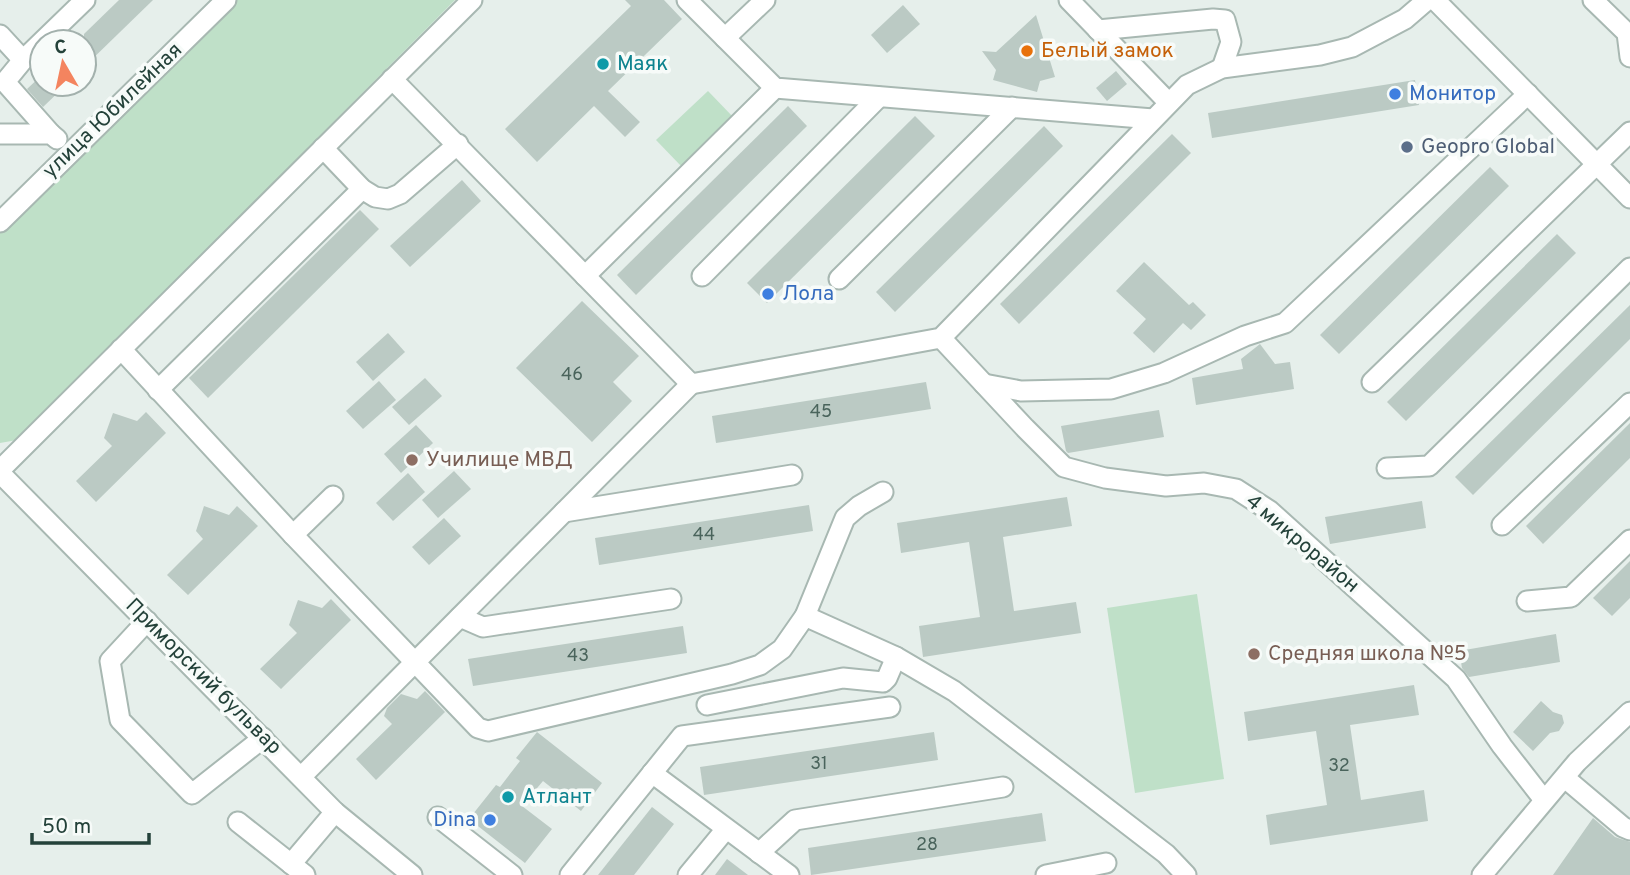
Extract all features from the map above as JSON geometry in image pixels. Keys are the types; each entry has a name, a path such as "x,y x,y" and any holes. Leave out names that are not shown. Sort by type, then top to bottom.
{"street":[{"path":"71,152 3,84 23,60 85,0"},
{"name":"улица Юбилейная","path":"0,222 226,0"},
{"path":"0,471 472,0"},
{"path":"687,0 775,88 1153,119"},
{"path":"725,38 765,0"},
{"path":"1069,0 1169,103"},
{"path":"301,777 691,384 941,338 1187,85 1222,68 1320,55 1352,47 1405,19 1427,0"},
{"path":"1435,0 1630,198"},
{"path":"1593,0 1627,33 1630,57"},
{"path":"1098,30 1225,20 1231,41 1222,68"},
{"path":"0,34 23,60"},
{"path":"392,79 691,384"},
{"path":"585,276 775,88"},
{"path":"984,384 1021,391 1111,389 1164,373 1245,336 1285,323 1528,94"},
{"path":"702,276 879,97"},
{"path":"839,279 1012,107"},
{"path":"1372,382 1630,132"},
{"path":"0,134 51,134"},
{"path":"323,148 362,189 375,197 388,199 400,194 458,144"},
{"path":"158,390 362,189"},
{"path":"1387,468 1429,466 1630,268"},
{"name":"4 микрорайон","path":"941,338 1065,467 1105,478 1166,486 1204,483 1236,489 1270,511 1456,679 1502,746 1544,800"},
{"path":"121,349 293,535 478,727 488,730 732,674 760,665 782,649 805,616 845,518 883,492"},
{"path":"1502,525 1630,403"},
{"name":"Приморский бульвар","path":"0,471 335,812 412,875"},
{"path":"564,512 792,475"},
{"path":"293,535 333,496"},
{"path":"1527,601 1571,597 1630,540"},
{"path":"460,617 483,628 671,599"},
{"path":"805,616 897,657 954,691 1166,853 1186,875"},
{"path":"147,621 110,661 120,720 191,794 263,738"},
{"path":"707,705 843,678 883,682 897,657"},
{"path":"570,875 732,674"},
{"path":"682,736 890,707"},
{"path":"1482,875 1577,762 1630,712"},
{"path":"652,773 789,875"},
{"path":"1564,778 1630,830"},
{"path":"759,853 794,820 1003,787"},
{"path":"238,822 298,869 335,812"},
{"path":"438,817 512,875"},
{"path":"688,875 726,829"},
{"path":"1045,875 1106,863"}],"green space":[{"path":"237,0 455,0 17,440 0,443 0,233"},
{"path":"708,91 734,118 682,167 656,140"},
{"path":"1197,594 1224,779 1135,793 1107,608"}],"building":[{"path":"119,0 153,0 98,53 98,28 90,28"},
{"name":"Маяк","path":"625,0 664,0 682,19 608,91 640,122 625,137 594,106 537,162 505,129 631,6"},
{"path":"903,5 920,24 887,53 871,35"},
{"path":"1036,15 1055,77 1040,81 1037,92 993,80 996,70 982,51 996,52"},
{"path":"1116,71 1127,84 1107,101 1096,88"},
{"path":"1415,80 1419,105 1212,138 1208,113"},
{"path":"35,98 52,98 43,107"},
{"path":"788,106 807,126 636,295 617,275"},
{"path":"915,116 935,136 767,303 747,283"},
{"path":"1044,126 1063,146 895,312 876,292"},
{"path":"1172,134 1191,153 1019,324 1000,304"},
{"path":"1490,167 1509,186 1339,354 1320,335"},
{"path":"462,180 481,201 410,267 390,246"},
{"path":"360,210 379,229 208,398 189,378"},
{"path":"1557,234 1576,253 1406,421 1387,402"},
{"path":"1144,262 1189,305 1193,302 1206,315 1191,330 1183,323 1154,353 1133,333 1146,319 1116,291"},
{"path":"582,301 639,356 613,382 632,401 592,442 516,368"},
{"path":"1630,305 1630,339 1473,495 1455,477"},
{"path":"388,333 405,352 373,381 356,362"},
{"path":"1260,344 1275,364 1290,362 1294,389 1196,405 1192,378 1243,369 1241,359"},
{"path":"425,378 442,396 409,425 392,407"},
{"path":"379,381 396,400 363,429 346,411"},
{"path":"926,382 931,409 716,443 712,416"},
{"path":"1159,410 1164,437 1068,453 1066,451 1061,426"},
{"path":"146,412 166,433 96,502 76,481 112,446 104,438 113,413 137,421"},
{"path":"1630,423 1630,458 1543,544 1526,526"},
{"path":"416,425 433,443 401,473 384,454"},
{"path":"454,471 471,489 438,518 422,500"},
{"path":"408,473 425,492 393,521 376,503"},
{"path":"1067,497 1072,526 1003,537 1014,611 1076,602 1081,633 923,657 919,626 980,617 969,542 901,553 897,523"},
{"path":"1422,501 1426,528 1330,544 1325,517"},
{"path":"809,505 813,531 599,565 595,538"},
{"path":"204,506 229,515 237,506 258,526 188,595 167,575 203,539 196,531"},
{"path":"444,518 461,536 429,565 412,547"},
{"path":"1630,561 1630,598 1612,616 1593,598"},
{"path":"331,599 351,620 281,689 260,669 297,633 289,625 298,600 322,608"},
{"path":"683,626 687,653 473,686 468,659"},
{"path":"1556,634 1560,662 1469,677 1462,668 1459,651"},
{"path":"1414,685 1419,715 1350,725 1361,800 1424,790 1428,821 1270,845 1266,815 1327,805 1316,731 1248,741 1244,712"},
{"path":"425,691 445,712 376,780 356,759 392,724 384,716 387,708 401,694 417,699"},
{"path":"1541,701 1553,712 1562,715 1564,723 1559,731 1550,733 1533,751 1513,732"},
{"name":"Атлант","path":"537,732 602,783 581,811 543,781 522,806 552,829 525,863 469,819 496,785 500,787 520,761 516,758"},
{"path":"934,732 938,760 704,795 700,767"},
{"path":"652,807 674,824 634,875 598,875"},
{"path":"1042,813 1046,841 811,875 808,848"},
{"path":"1593,818 1615,837 1630,842 1630,875 1553,875"},
{"path":"727,859 748,875 715,875"}],"place":[{"name":"Белый замок","path":"1027,51"},
{"name":"Маяк","path":"603,64"},
{"name":"Монитор","path":"1395,94"},
{"name":"Geopro Global","path":"1407,147"},
{"name":"Лола","path":"768,294"},
{"name":"Училище МВД","path":"412,460"},
{"name":"Средняя школа №5","path":"1254,654"},
{"name":"Атлант","path":"508,797"},
{"name":"Dina","path":"490,820"}]}
